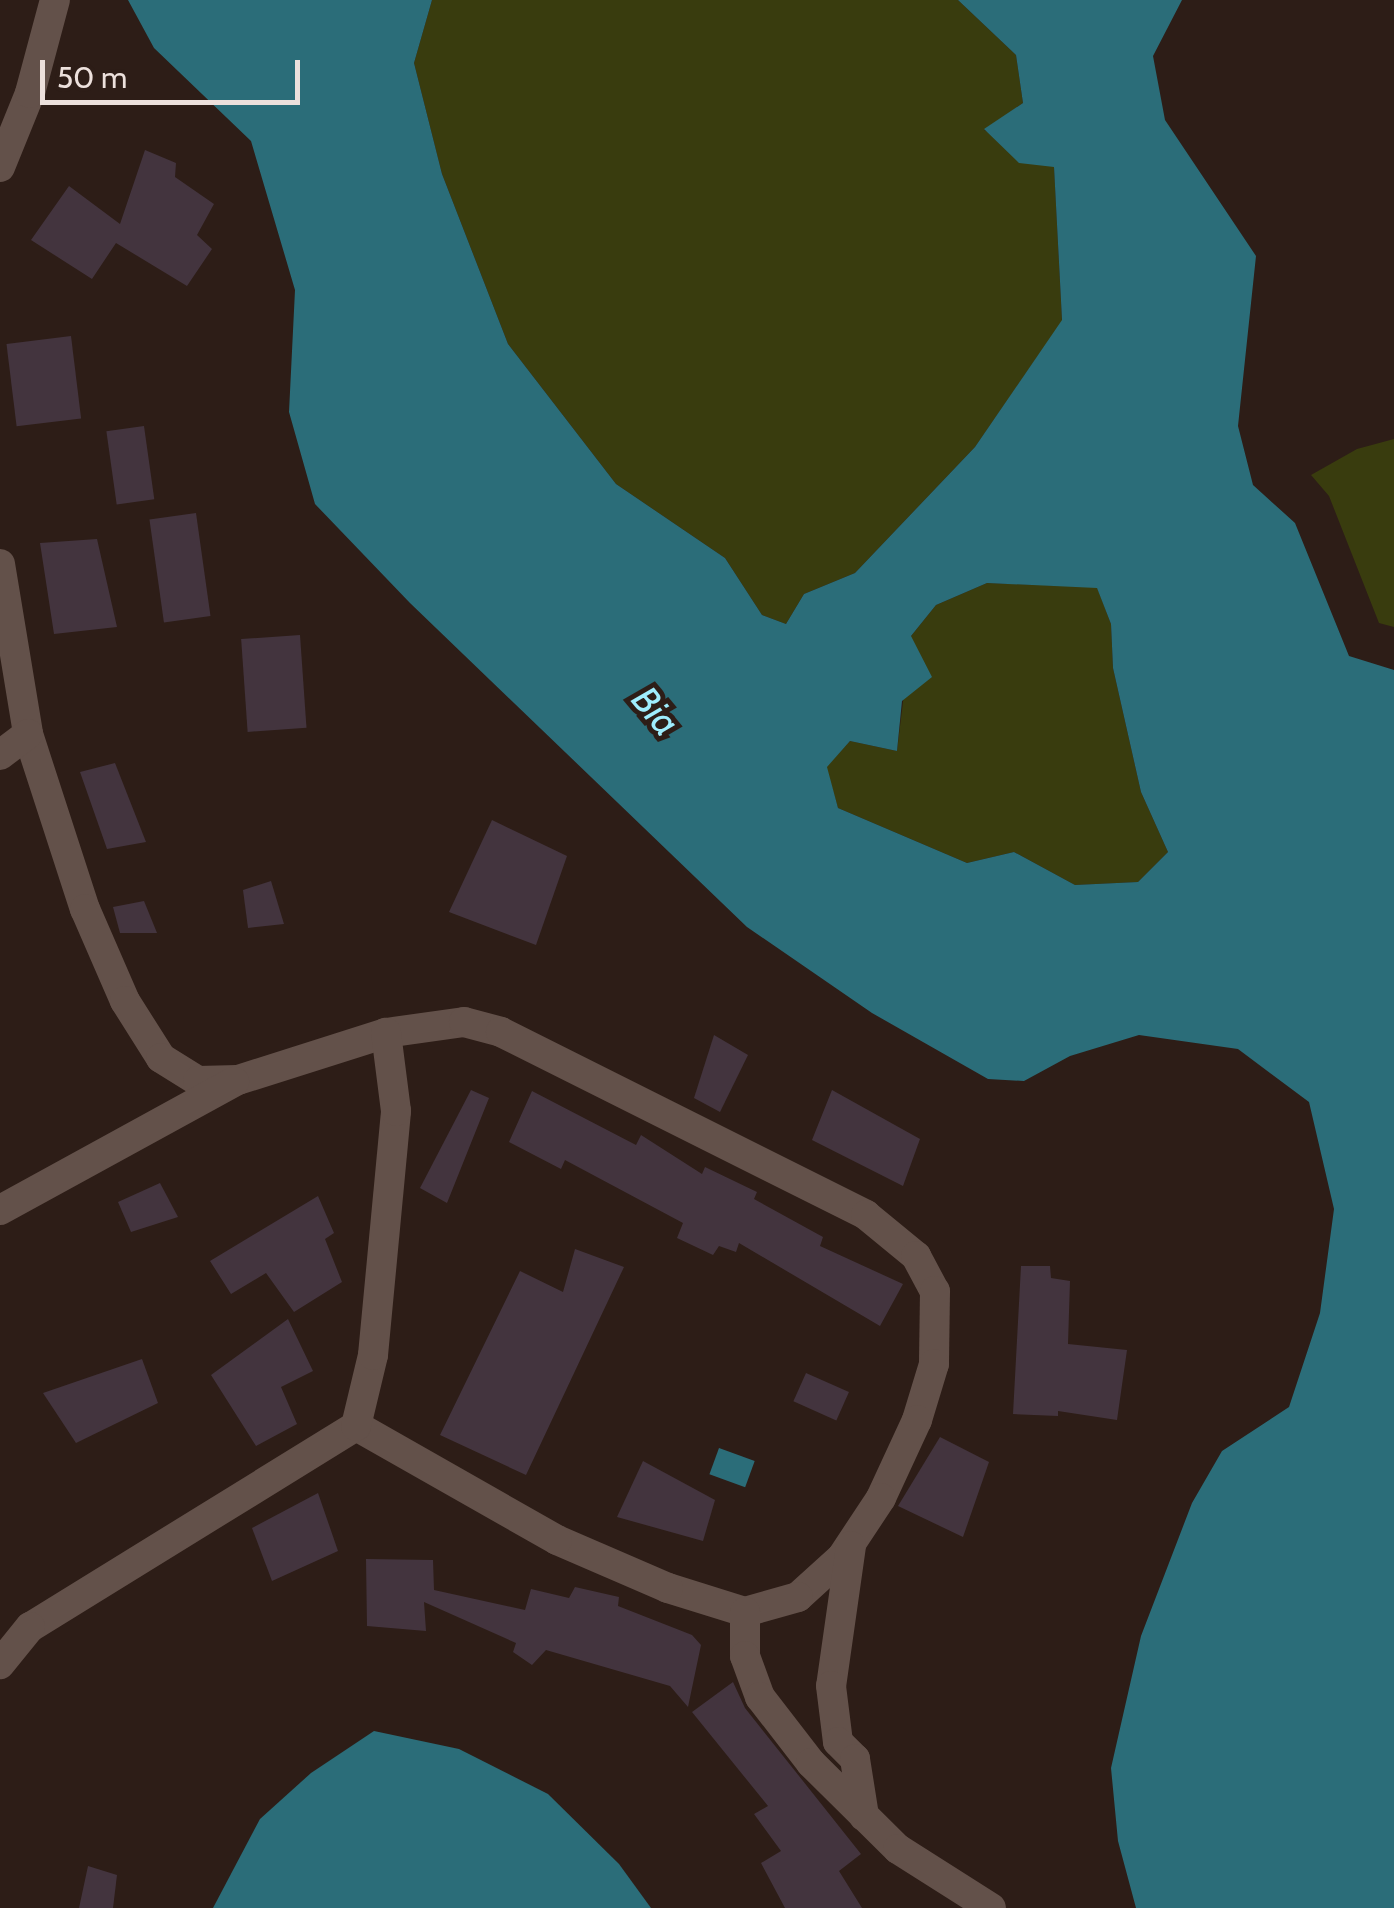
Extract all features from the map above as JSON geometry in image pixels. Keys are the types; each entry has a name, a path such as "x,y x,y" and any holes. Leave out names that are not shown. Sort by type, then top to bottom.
{"street":[{"path":"0,167 30,93 55,0"},
{"path":"0,564 28,734 86,909 125,1000 161,1058 198,1081 238,1080"},
{"path":"0,756 28,734"},
{"path":"0,1210 238,1080 386,1033 464,1022 501,1032 866,1215 916,1256 935,1290 934,1364 881,1498 851,1543 798,1597 744,1612 668,1588 557,1540 356,1426"},
{"path":"0,1664 30,1627 356,1426 374,1355 396,1111 386,1033"},
{"path":"851,1543 831,1686 838,1742 855,1760 864,1816"},
{"path":"744,1612 745,1656 760,1696 811,1764 898,1849 992,1908"}],"green space":[{"path":"432,0 958,0 1016,55 1023,103 984,130 1054,166 1062,321 975,447 855,573 804,594 786,624 762,615 725,558 616,484 508,344 442,174 414,63"},
{"path":"1394,439 1394,627 1379,623 1329,496 1311,475 1357,449"},
{"path":"987,583 1097,587 1111,624 1113,668 1141,792 1168,852 1138,882 1075,885 1014,852 967,863 838,808 826,767 850,741 897,751 911,636 936,605"}],"water":[{"name":"Bia","path":"128,0 432,0 414,63 442,174 508,344 616,484 725,558 762,615 786,624 804,594 855,573 975,447 1062,320 1054,167 1019,163 984,129 1023,103 1016,55 958,0 1182,0 1153,56 1165,120 1256,256 1238,426 1253,485 1295,523 1349,656 1394,670 1394,1908 1136,1908 1118,1841 1111,1768 1141,1636 1192,1503 1222,1451 1289,1407 1320,1313 1334,1209 1309,1102 1238,1049 1139,1035 1070,1056 1024,1081 988,1079 872,1013 747,927 410,603 315,504 289,412 295,290 251,141 154,48","holes":["987,583 1097,588 1111,624 1113,668 1141,792 1168,852 1138,882 1075,885 1014,852 967,863 838,808 827,767 850,741 897,751 902,701 932,677 911,636 936,605"]},
{"path":"719,1448 755,1461 745,1487 709,1474"},
{"path":"374,1731 459,1749 548,1794 619,1864 651,1908 213,1908 260,1819 311,1773"}],"building":[{"path":"145,150 176,163 175,177 214,204 197,235 212,249 187,286 116,243 92,279 31,240 69,186 120,224"},
{"path":"71,336 81,418 17,426 6,344"},
{"path":"144,426 154,499 117,505 106,431"},
{"path":"196,513 210,616 164,623 149,520"},
{"path":"97,539 117,627 54,634 40,543"},
{"path":"300,635 306,728 248,732 241,639"},
{"path":"115,763 146,842 107,849 80,772"},
{"path":"492,820 567,856 536,945 449,912"},
{"path":"271,881 284,924 248,928 243,890"},
{"path":"144,901 157,933 120,933 113,907"},
{"path":"714,1035 748,1055 720,1112 694,1098"},
{"path":"471,1090 489,1098 447,1203 420,1188"},
{"path":"832,1090 920,1139 903,1186 812,1140"},
{"path":"532,1091 636,1145 641,1135 702,1174 705,1167 757,1192 754,1199 823,1237 820,1246 903,1284 880,1326 739,1243 736,1252 719,1246 713,1255 677,1238 683,1223 565,1160 561,1169 509,1142"},
{"path":"160,1183 178,1217 131,1232 118,1202"},
{"path":"318,1196 334,1233 325,1239 342,1282 294,1312 266,1273 231,1294 210,1261"},
{"path":"575,1249 624,1267 526,1475 440,1435 520,1271 563,1292"},
{"path":"1021,1266 1050,1266 1051,1278 1070,1281 1068,1344 1127,1350 1117,1420 1058,1411 1058,1416 1013,1414"},
{"path":"288,1319 313,1371 281,1387 297,1424 256,1446 211,1375"},
{"path":"142,1359 158,1403 76,1443 43,1393"},
{"path":"806,1373 849,1392 836,1420 793,1401"},
{"path":"940,1437 989,1462 963,1537 898,1506"},
{"path":"643,1461 715,1500 703,1541 617,1517"},
{"path":"318,1493 338,1551 272,1581 252,1528"},
{"path":"366,1559 433,1560 434,1590 525,1610 531,1589 569,1598 575,1587 619,1597 618,1606 692,1635 701,1645 688,1707 670,1686 546,1650 532,1665 513,1652 516,1643 424,1602 426,1631 367,1626"},
{"path":"733,1682 745,1708 861,1854 839,1871 862,1908 785,1908 761,1863 781,1851 754,1814 768,1806 692,1712"},
{"path":"88,1866 117,1875 113,1908 79,1908"}]}
